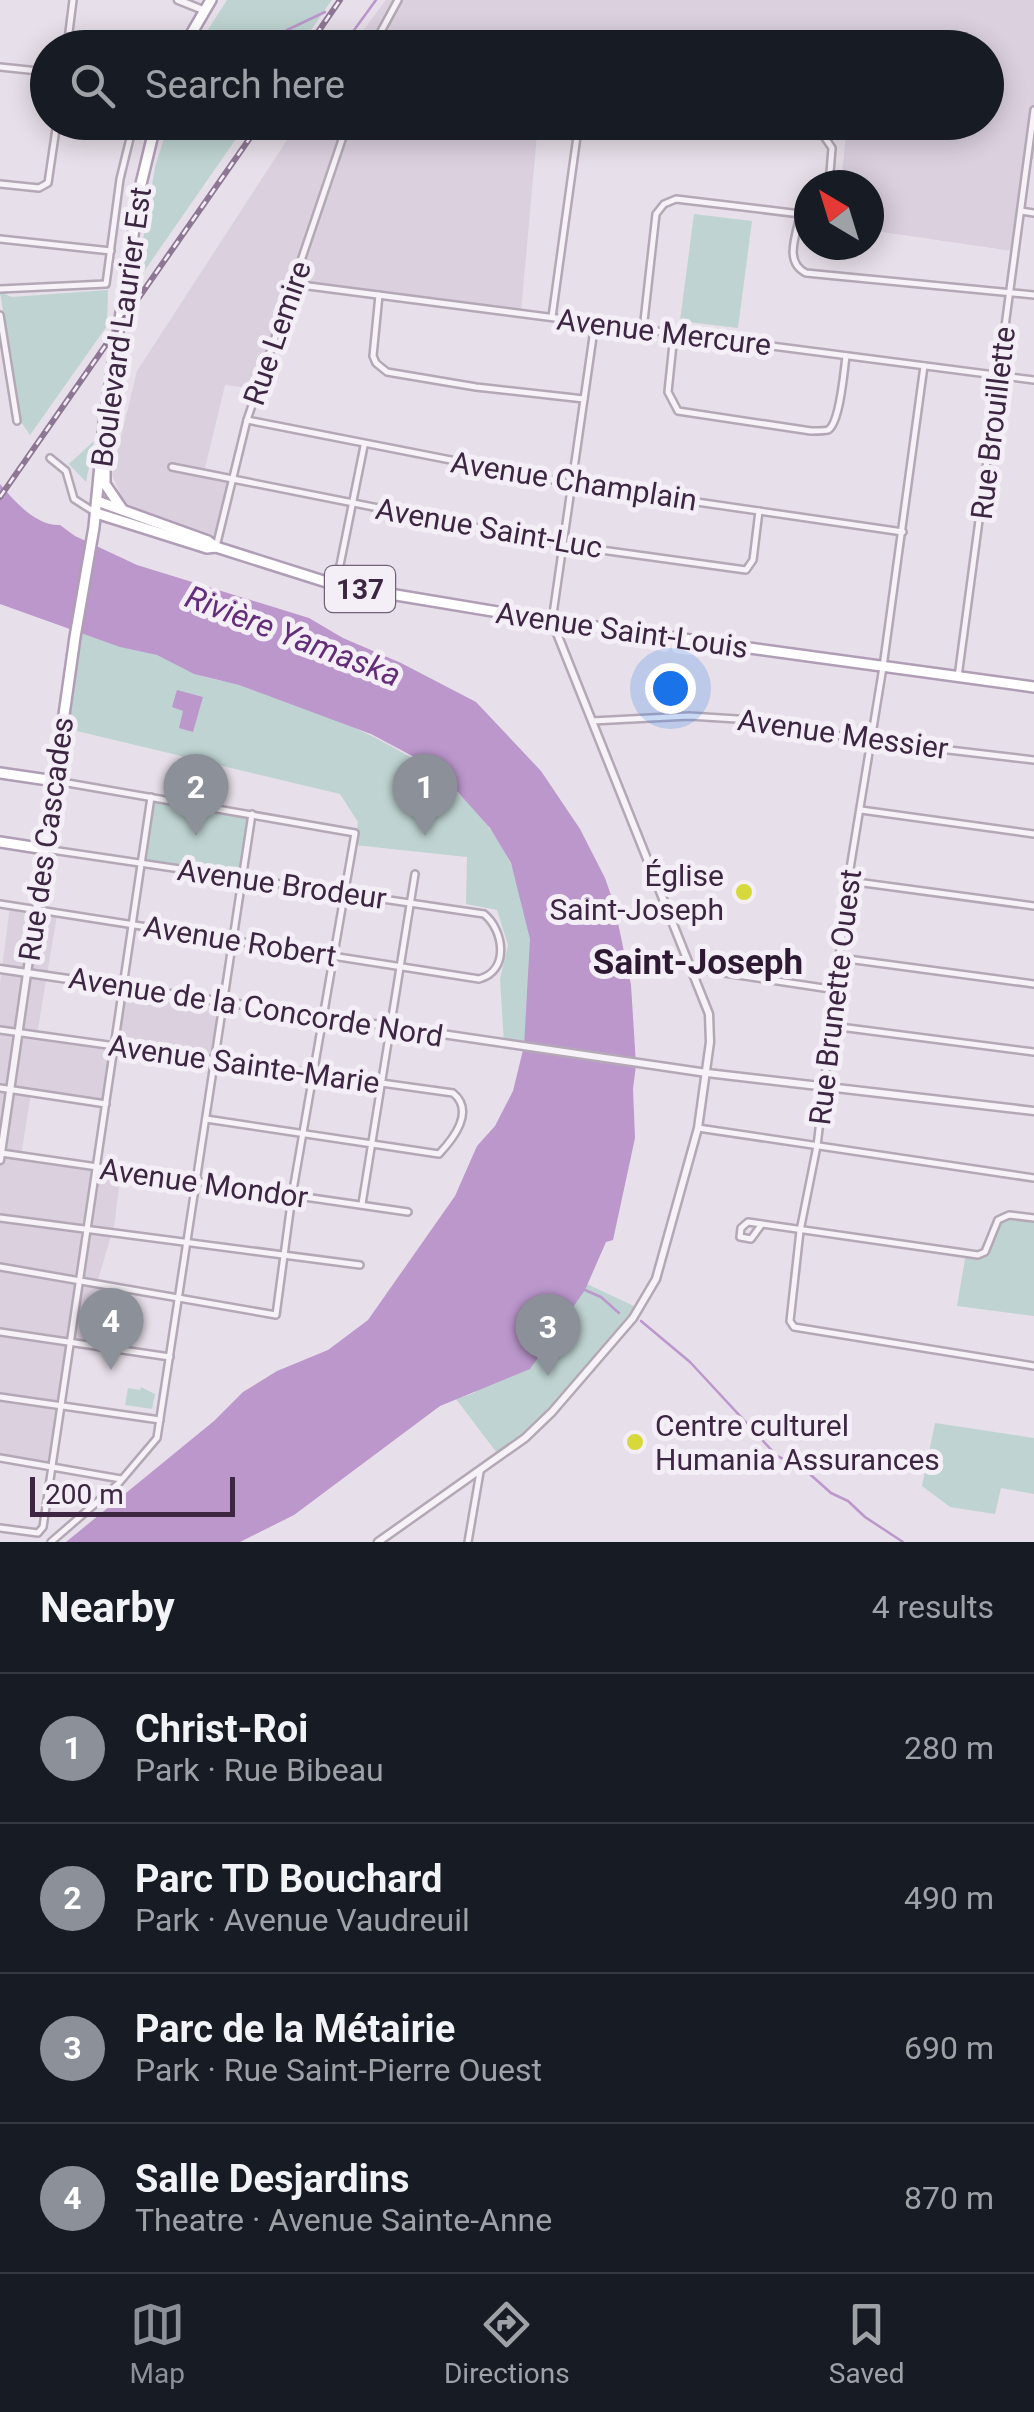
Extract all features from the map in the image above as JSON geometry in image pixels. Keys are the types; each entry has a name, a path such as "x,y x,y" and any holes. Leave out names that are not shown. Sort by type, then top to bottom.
{"main road":[{"path":"192,30 211,0"},
{"name":"Boulevard Laurier Est","path":"93,532 104,424 141,184 152,140"},
{"path":"104,424 105,484 114,502 127,514"},
{"name":"Avenue Saint-Louis","path":"96,507 336,585 552,621 1034,688"},
{"name":"Avenue Saint-Louis","path":"96,507 141,530 216,547"},
{"name":"Rue des Cascades","path":"45,848 74,637 93,532"},
{"path":"0,773 54,780"},
{"name":"Avenue Brodeur","path":"0,842 45,848"}],"street":[{"path":"69,30 73,0"},
{"path":"178,0 203,10"},
{"path":"382,30 398,0"},
{"path":"0,67 30,70"},
{"name":"Rue Brouillette","path":"958,677 1034,110"},
{"path":"0,184 39,188 48,183 54,140"},
{"path":"0,289 106,284 120,180 130,140"},
{"name":"Rue Lemire","path":"216,547 247,420 342,140"},
{"path":"552,318 577,140"},
{"path":"827,140 832,148 830,170"},
{"path":"643,330 656,214 664,204 676,200 794,215"},
{"path":"1020,211 1034,213"},
{"path":"0,239 111,251"},
{"path":"794,247 792,257 798,270 806,273 1034,295"},
{"name":"Avenue Mercure","path":"293,284 1034,380"},
{"path":"380,296 373,356 387,372 584,400"},
{"path":"0,315 17,421"},
{"path":"378,1542 525,1438 633,1318 656,1279 698,1128 707,1073 709,1014 552,621 596,324"},
{"path":"674,334 668,392 678,411 810,431 832,427 846,356"},
{"name":"Rue Brunette Ouest","path":"924,366 884,667 848,881 817,1146 800,1231 790,1321 794,1326 1034,1366"},
{"name":"Avenue Champlain","path":"247,420 573,484 903,532"},
{"path":"336,585 364,446"},
{"name":"Avenue Saint-Louis","path":"50,458 66,471 74,499 96,507"},
{"name":"Avenue Saint-Luc","path":"172,466 565,544 746,570 753,560 759,511"},
{"name":"Avenue Messier","path":"592,721 689,716 737,719 872,741 1034,760"},
{"path":"0,1267 276,1314 292,1196 354,832 54,780"},
{"path":"0,1528 32,1534 42,1530 150,797"},
{"path":"861,810 1034,834"},
{"path":"51,1542 121,1479 158,1438 252,814"},
{"name":"Avenue Brodeur","path":"45,848 484,914 491,919 500,948 499,963 488,976 479,978"},
{"name":"Rue des Cascades","path":"0,1155 45,848"},
{"path":"362,1204 415,874"},
{"path":"848,881 1034,906"},
{"name":"Avenue Robert","path":"0,904 479,978"},
{"path":"840,958 1034,984"},
{"path":"690,968 837,990"},
{"name":"Avenue de la Concorde Nord","path":"0,969 707,1073 1034,1111"},
{"path":"832,1026 1034,1052"},
{"name":"Avenue Sainte-Marie","path":"0,1030 453,1093 462,1100 460,1122 451,1142 438,1154 372,1144"},
{"path":"0,1088 106,1104"},
{"path":"206,1119 372,1144"},
{"path":"698,1128 1034,1178"},
{"name":"Avenue Mondor","path":"0,1155 408,1212"},
{"path":"762,1224 752,1239 740,1237 741,1228 748,1222 762,1224 800,1231 978,1256 985,1252 998,1220 1009,1214 1034,1218"},
{"path":"0,1218 360,1265"},
{"path":"0,1332 170,1357"},
{"path":"0,1398 160,1420"},
{"path":"0,1458 121,1479"},
{"path":"468,1542 480,1472"}],"shaded area":[{"path":"227,0 332,0 311,30 208,30"},
{"path":"386,0 1034,0 1034,159 1027,158 1012,251 884,232 884,170 842,170 845,140 1004,140 1004,30 364,30"},
{"path":"163,140 235,140 136,283 155,167"},
{"path":"287,140 536,140 521,312 296,283 259,389 225,385 204,472 232,477 217,542 126,509 112,474 137,371"},
{"path":"694,214 752,221 738,328 680,321"},
{"path":"108,290 107,326 30,435 21,422 0,292 12,297"},
{"path":"94,441 86,482 69,464"},
{"path":"75,628 159,656 195,674 240,685 337,720 428,769 466,801 497,840 519,885 530,939 524,1046 504,1043 500,979 508,945 497,910 466,904 467,857 354,845 358,822 340,794 60,727"},
{"path":"149,796 254,812 244,876 139,861"},
{"path":"10,906 57,915 37,1035 114,1046 123,987 225,1001 215,1060 115,1046 106,1104 31,1093 21,1156 121,1172 114,1226 97,1283 108,1286 103,1347 72,1343 54,1468 0,1458 0,984"},
{"path":"1000,1213 1034,1216 1034,1316 957,1306 966,1253 989,1256"},
{"path":"587,1284 638,1308 525,1438 500,1457 456,1399 474,1393"},
{"path":"141,1387 155,1394 152,1409 125,1405 128,1388"},
{"path":"935,1423 1034,1438 1034,1494 1001,1488 995,1514 950,1507 922,1486"}],"water":[{"name":"Rivière Yamaska","path":"0,484 19,505 43,522 60,525 137,565 309,618 476,702 541,771 580,829 614,904 631,985 635,1138 613,1240 606,1242 585,1290 530,1369 440,1406 294,1515 240,1542 66,1542 214,1421 243,1392 277,1371 328,1350 368,1320 455,1196 477,1146 495,1126 513,1091 524,1046 530,939 511,863 490,828 455,789 418,759 371,734 239,685 194,674 157,655 120,647 0,604"},
{"path":"177,690 203,697 193,732 179,728 183,711 172,707"}],"waterway":[{"path":"354,30 376,0"},
{"path":"287,30 325,12"},
{"path":"585,1290 601,1297 619,1313"},
{"path":"641,1321 690,1362 777,1456 803,1468 831,1493 903,1542"}],"railway":[{"path":"319,30 340,0"},
{"path":"0,497 248,140"}],"place":[{"name":"Parc TD Bouchard","path":"196,836"},
{"name":"Christ-Roi","path":"425,836"},
{"name":"Église Saint-Joseph","path":"744,892"},
{"name":"Salle Desjardins","path":"111,1370"},
{"name":"Parc de la Métairie","path":"548,1376"},
{"name":"Centre culturel Humania Assurances","path":"635,1442"}],"district":[{"name":"Saint-Joseph","path":"698,962"}]}
